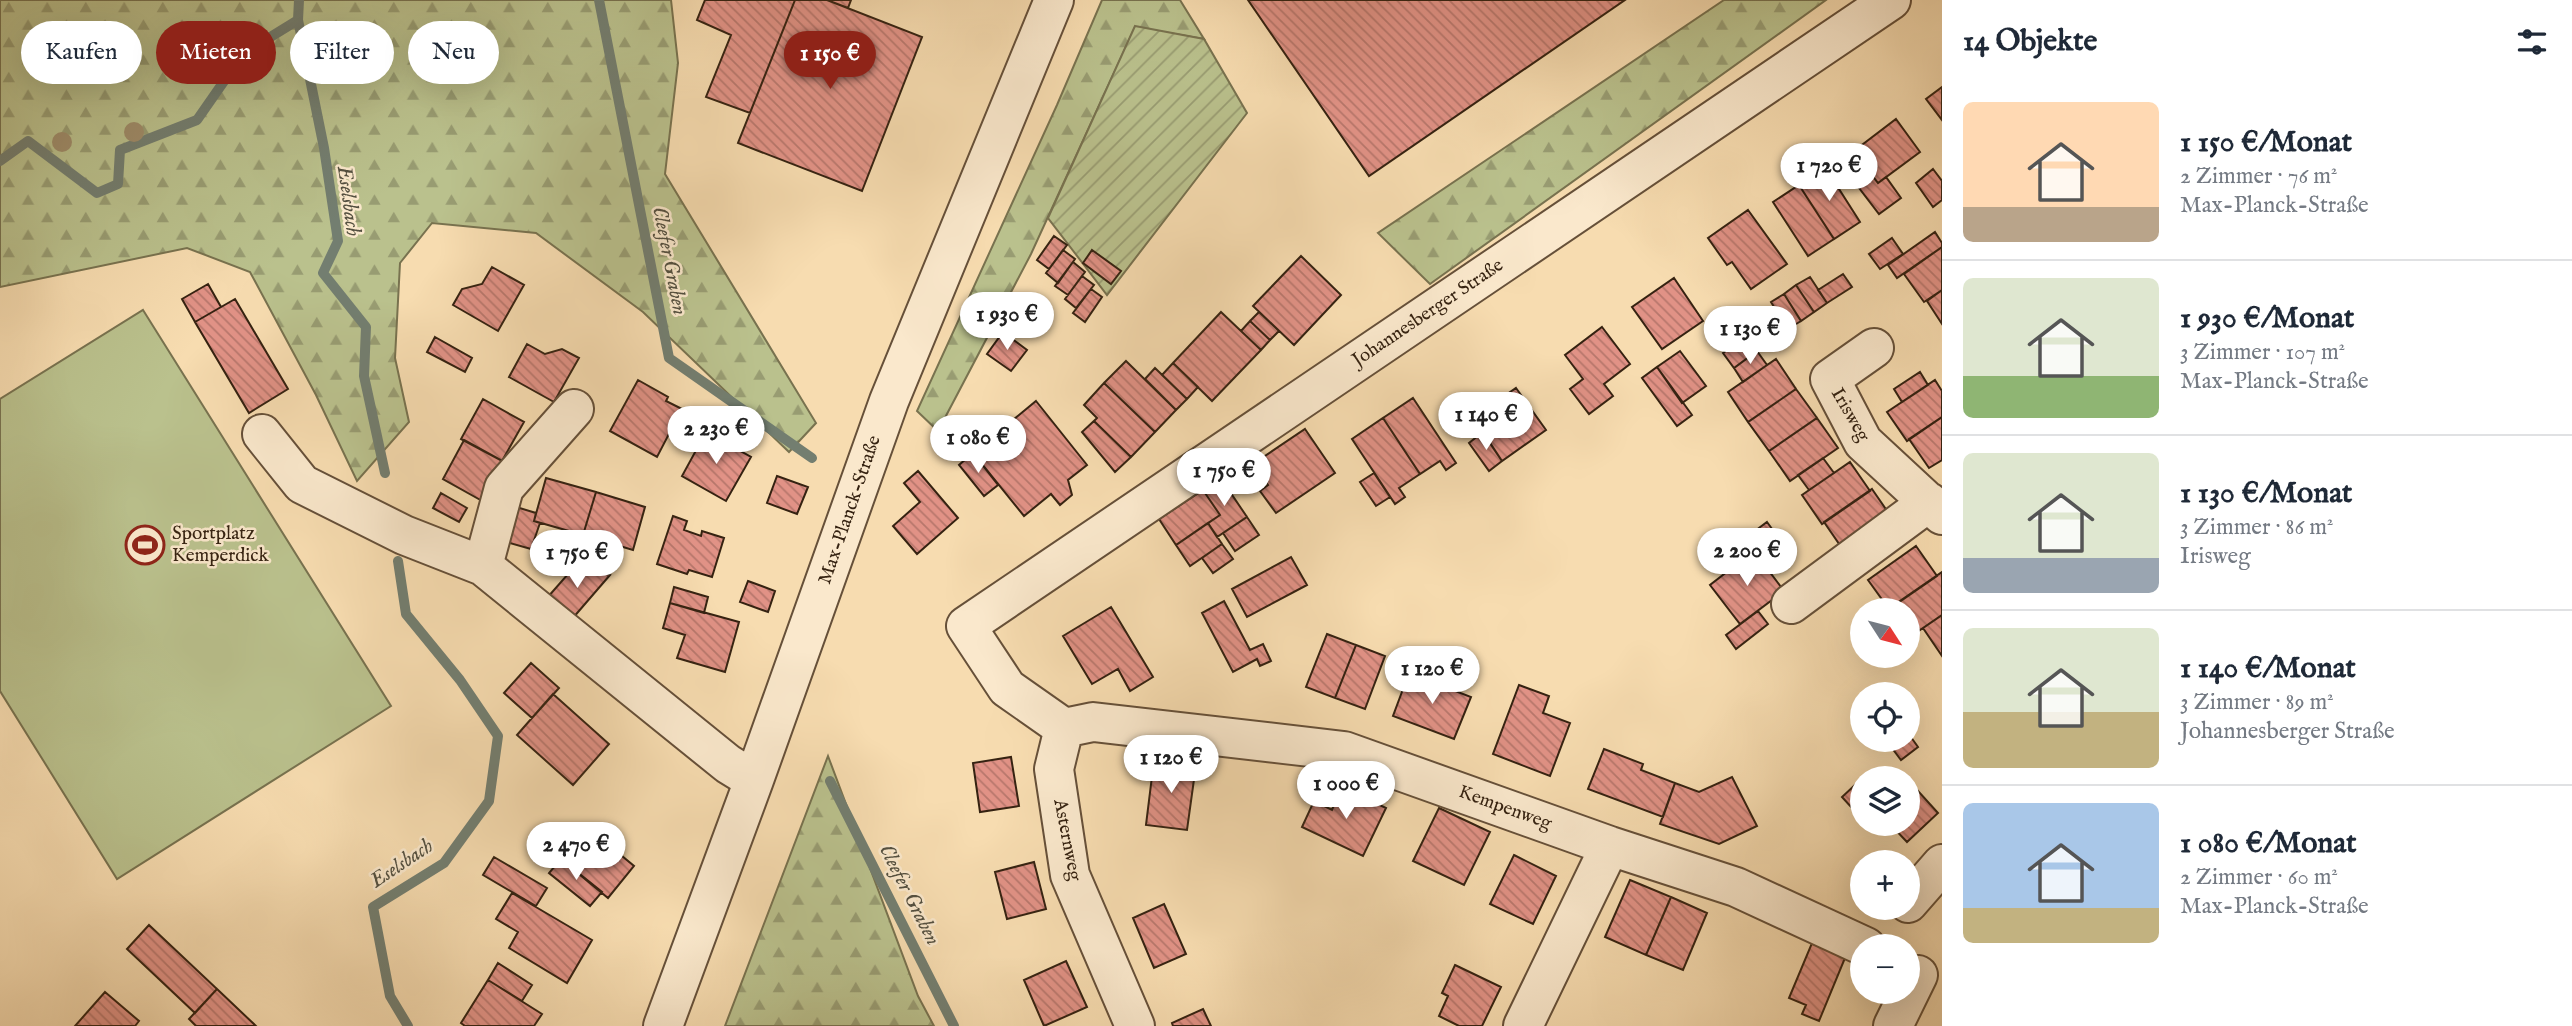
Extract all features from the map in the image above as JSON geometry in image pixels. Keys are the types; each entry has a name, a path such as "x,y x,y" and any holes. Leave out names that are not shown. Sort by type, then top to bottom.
{"street":[{"name":"Max-Planck-Straße","path":"663,1026 889,401 1054,0"},
{"name":"Johannesberger Straße","path":"1064,728 1007,688 965,626 1891,0"},
{"name":"Irisweg","path":"1874,348 1830,379 1863,442 1936,509"},
{"path":"483,566 504,488 574,409"},
{"path":"262,434 302,484 404,535 483,566 728,764 754,780"},
{"path":"1791,604 1936,509"},
{"name":"Kempenweg","path":"1064,728 1093,722 1344,751 1610,846 1735,887 1850,940"},
{"name":"Asternweg","path":"1064,728 1054,769 1070,875 1135,1026"},
{"path":"1523,1026 1610,846"},
{"path":"1920,889 1942,864"},
{"path":"1893,1026 1923,977"}],"green space":[{"path":"0,0 671,0 678,63 665,174 816,423 789,452 643,312 536,233 432,223 400,263 395,358 409,422 357,481 316,395 250,272 187,248 0,287"},
{"path":"1102,0 1180,0 1204,39 1135,27 1031,254 938,431 917,411"},
{"path":"1724,0 1826,0 1430,284 1378,233"},
{"path":"1135,26 1204,39 1247,113 1107,295 1048,218"},
{"name":"Sportplatz Kemperdick","path":"143,310 391,706 117,879 0,691 0,399"},
{"path":"828,756 918,996 934,1026 725,1026"}],"building":[{"path":"705,0 795,0 750,113 706,97 731,35 697,20"},
{"path":"795,0 827,0 922,37 862,191 738,143"},
{"path":"827,0 851,0 848,8"},
{"path":"1248,0 1625,0 1369,176"},
{"path":"1942,87 1942,120 1926,99"},
{"path":"1896,119 1920,152 1878,183 1854,151"},
{"path":"1825,167 1860,222 1834,239 1799,185"},
{"path":"1933,169 1942,181 1942,200 1933,207 1916,183"},
{"path":"1871,174 1878,183 1886,177 1901,198 1879,214 1856,184"},
{"path":"1799,185 1834,239 1808,256 1773,202"},
{"path":"1748,210 1787,264 1751,289 1732,262 1727,265 1708,238"},
{"path":"1935,232 1942,247 1897,278 1888,265"},
{"path":"1054,236 1067,245 1049,269 1037,260"},
{"path":"1892,238 1903,254 1880,269 1869,254"},
{"path":"1942,247 1942,290 1924,302 1904,274"},
{"path":"1063,250 1075,259 1058,283 1046,273"},
{"path":"1092,250 1121,271 1111,284 1083,263"},
{"path":"1301,256 1341,295 1294,345 1253,306"},
{"path":"1073,262 1085,272 1068,295 1055,286"},
{"path":"492,267 524,285 498,331 453,305 462,289 482,284"},
{"path":"1843,274 1852,287 1827,303 1818,290"},
{"path":"1082,276 1094,285 1076,308 1065,299"},
{"path":"1810,277 1827,303 1814,312 1796,285"},
{"path":"1674,278 1703,321 1662,349 1632,307"},
{"path":"208,284 221,307 195,322 182,299"},
{"path":"1796,285 1814,312 1801,321 1784,294"},
{"path":"1091,289 1102,297 1085,322 1073,313"},
{"path":"1942,290 1942,324 1927,301"},
{"path":"1784,294 1801,321 1788,329 1771,302"},
{"path":"235,299 288,389 249,413 195,322"},
{"path":"1221,312 1261,350 1212,401 1173,363"},
{"path":"1259,312 1279,331 1270,340 1250,321"},
{"path":"1778,313 1788,329 1776,338 1760,325"},
{"path":"1250,321 1270,340 1261,350 1241,331"},
{"path":"1602,327 1630,364 1604,384 1613,396 1589,414 1570,389 1583,379 1565,355"},
{"path":"1003,332 1027,350 1011,371 987,354"},
{"path":"435,337 472,358 465,372 427,352"},
{"path":"1747,337 1757,351 1734,368 1723,353"},
{"path":"527,344 545,354 562,349 579,358 554,402 509,377"},
{"path":"1680,351 1706,386 1682,403 1657,367"},
{"path":"1757,351 1767,365 1743,382 1734,368"},
{"path":"1776,359 1796,389 1748,422 1728,392"},
{"path":"1126,361 1176,410 1155,432 1104,383"},
{"path":"1173,363 1198,387 1187,399 1162,375"},
{"path":"1657,367 1692,415 1677,426 1642,378"},
{"path":"1155,368 1187,399 1176,410 1145,379"},
{"path":"1920,372 1928,385 1902,402 1894,389"},
{"path":"638,380 668,397 666,401 682,409 657,457 610,431"},
{"path":"1935,380 1942,391 1942,417 1907,441 1887,412"},
{"path":"1104,383 1155,432 1131,457 1094,421 1097,418 1084,405"},
{"path":"1516,388 1546,430 1502,461 1473,418"},
{"path":"1796,389 1817,418 1769,451 1748,422"},
{"path":"1413,398 1456,463 1446,470 1440,461 1420,474 1383,418"},
{"path":"483,399 524,422 502,461 461,439"},
{"path":"1036,401 1087,465 1068,480 1072,495 1060,505 1051,494 1024,516 973,453"},
{"path":"1942,417 1942,460 1929,468 1909,439"},
{"path":"1383,418 1420,474 1399,488 1405,497 1395,504 1352,439"},
{"path":"1817,418 1838,448 1790,481 1769,451"},
{"path":"1094,421 1131,457 1115,472 1082,432"},
{"path":"1305,429 1335,473 1276,513 1260,491 1268,485 1253,464"},
{"path":"706,432 751,457 726,501 682,476"},
{"path":"1483,432 1502,461 1489,471 1469,443"},
{"path":"464,440 506,463 484,502 443,479"},
{"path":"973,453 998,485 984,496 959,465"},
{"path":"1823,458 1834,473 1809,490 1798,475"},
{"path":"1850,462 1870,491 1822,524 1802,495"},
{"path":"918,471 958,518 917,554 893,526 920,502 904,483"},
{"path":"1374,473 1390,497 1376,506 1360,482"},
{"path":"777,476 808,487 797,514 767,503"},
{"path":"1220,477 1247,517 1217,537 1208,523 1220,515 1203,490"},
{"path":"546,478 596,492 583,535 534,521"},
{"path":"1872,489 1892,518 1844,551 1824,522"},
{"path":"1203,490 1220,515 1176,545 1159,519"},
{"path":"596,492 645,507 633,550 583,535"},
{"path":"441,493 467,508 459,522 433,508"},
{"path":"513,506 536,513 534,521 540,523 531,549 503,541"},
{"path":"673,516 687,521 684,530 701,536 702,531 724,538 712,577 689,570 687,574 657,564"},
{"path":"1247,517 1259,535 1235,551 1223,533"},
{"path":"1767,522 1783,544 1770,554 1755,531"},
{"path":"1208,523 1222,544 1190,566 1176,545"},
{"path":"1222,544 1233,559 1213,573 1202,558"},
{"path":"1916,546 1937,576 1905,598 1881,598 1868,580"},
{"path":"1754,551 1784,591 1740,624 1710,585"},
{"path":"1291,557 1307,585 1247,617 1232,589"},
{"path":"575,566 610,575 572,619 547,598"},
{"path":"1942,572 1942,615 1920,630 1920,598 1904,598"},
{"path":"748,581 775,591 768,612 740,602"},
{"path":"674,587 708,597 704,613 670,603"},
{"path":"1224,601 1250,650 1263,644 1271,661 1260,666 1257,659 1233,672 1202,613"},
{"path":"670,603 739,622 725,672 677,658 685,635 663,628"},
{"path":"1111,607 1153,677 1130,691 1118,669 1092,684 1063,636"},
{"path":"1758,611 1768,624 1736,649 1726,635"},
{"path":"1942,615 1942,656 1923,628"},
{"path":"1327,634 1356,645 1335,698 1306,687"},
{"path":"1356,645 1385,656 1365,709 1335,698"},
{"path":"531,663 559,688 532,718 504,693"},
{"path":"1409,673 1471,697 1454,739 1393,716"},
{"path":"1519,685 1549,696 1543,713 1570,723 1550,776 1493,754"},
{"path":"553,694 609,744 573,785 517,735"},
{"path":"1604,749 1643,764 1641,770 1675,783 1663,817 1588,789"},
{"path":"1895,752 1911,752 1901,760"},
{"path":"1011,757 1019,806 980,812 973,763"},
{"path":"1154,760 1196,765 1187,830 1146,825"},
{"path":"1732,777 1757,826 1719,844 1660,824 1675,783 1699,792"},
{"path":"1342,787 1386,808 1363,856 1302,827 1314,801 1332,810"},
{"path":"1850,790 1850,806 1842,797"},
{"path":"1920,793 1938,813 1920,830"},
{"path":"1439,808 1490,832 1464,885 1413,861"},
{"path":"587,827 634,866 608,898 561,859"},
{"path":"1901,836 1913,836 1907,842"},
{"path":"1514,855 1556,876 1533,924 1490,904"},
{"path":"494,857 547,888 536,906 483,875"},
{"path":"561,859 602,892 590,906 549,873"},
{"path":"1034,862 1046,909 1007,919 995,872"},
{"path":"1630,880 1671,897 1646,955 1605,937"},
{"path":"512,893 592,940 567,983 509,948 518,932 496,919"},
{"path":"1671,897 1707,913 1683,970 1646,955"},
{"path":"1164,904 1186,954 1154,968 1133,918"},
{"path":"149,925 217,989 195,1013 127,949"},
{"path":"1812,943 1845,958 1819,1021 1802,1014 1806,1005 1789,998"},
{"path":"1066,961 1087,1007 1044,1026 1024,980"},
{"path":"498,963 532,985 522,1001 488,980"},
{"path":"1455,965 1501,987 1482,1026 1459,1026 1439,1016 1448,996 1442,993"},
{"path":"488,980 542,1014 534,1026 465,1026 461,1023"},
{"path":"217,989 256,1026 196,1026 189,1019"},
{"path":"105,992 139,1021 135,1026 75,1026"},
{"path":"1203,1009 1211,1026 1173,1026 1172,1023"}],"waterway":[{"name":"Eselsbach","path":"299,0 298,20 324,148 338,241 323,273 366,327 364,376 385,473"},
{"name":"Cleefer Graben","path":"599,0 669,358 812,458"},
{"path":"0,161 28,141 97,193 118,184 120,150 197,120 243,54 298,20"},
{"name":"Eselsbach","path":"398,561 406,614 460,680 498,736 489,801 444,863 373,907 390,996 408,1026"},
{"name":"Cleefer Graben","path":"830,781 954,1026"}],"place":[{"name":"Sportplatz Kemperdick","path":"145,545"}]}
